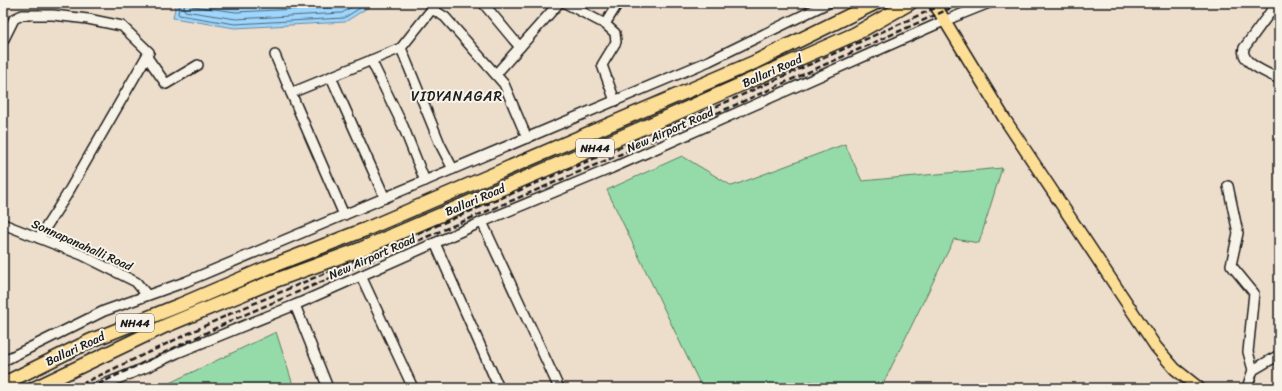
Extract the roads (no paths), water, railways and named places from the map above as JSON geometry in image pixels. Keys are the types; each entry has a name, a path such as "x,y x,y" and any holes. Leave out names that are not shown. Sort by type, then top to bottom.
{"highway":[{"name":"Ballari Road","path":"3,384 90,341 269,267 364,230 755,62 874,3"},
{"name":"Ballari Road","path":"35,388 165,326 274,281 362,249 670,116 855,34 910,3"}],"main road":[{"path":"934,3 1004,118 1156,347 1175,369 1199,388"}],"street":[{"path":"483,3 520,47"},
{"path":"496,74 559,3"},
{"path":"565,3 605,24 615,33 616,42 602,65 615,101"},
{"path":"605,24 618,3"},
{"path":"3,361 104,311 185,282 709,61 828,3"},
{"name":"New Airport Road","path":"94,388 147,368 177,353 295,305 482,222 612,168 944,21 989,3"},
{"path":"1277,4 1243,51 1244,56 1250,63 1279,78"},
{"path":"291,93 401,48 434,6 504,84 528,138"},
{"path":"3,41 14,19 22,15 53,15 88,19 122,26 149,52 66,196 39,238"},
{"path":"401,48 440,144 453,169"},
{"path":"276,55 344,215"},
{"path":"147,57 166,84 198,65"},
{"path":"371,60 403,126 425,181"},
{"path":"331,77 384,198"},
{"path":"1228,186 1238,233 1231,265 1254,293 1248,352 1253,370 1247,388"},
{"path":"482,222 559,388"},
{"name":"Sonnapanahalli Road","path":"3,224 82,256 136,282 147,295"},
{"path":"435,243 499,388"},
{"path":"361,276 413,388"},
{"path":"295,305 328,388"},
{"path":"1253,370 1279,355"}],"water":[{"path":"176,3 375,3 345,22 235,28 173,18"}],"railway":[{"path":"73,388 234,312 722,104 946,3"},
{"path":"90,388 237,318 724,110 962,3"}],"district":[{"name":"VIDYANAGAR","path":"457,96"}]}
